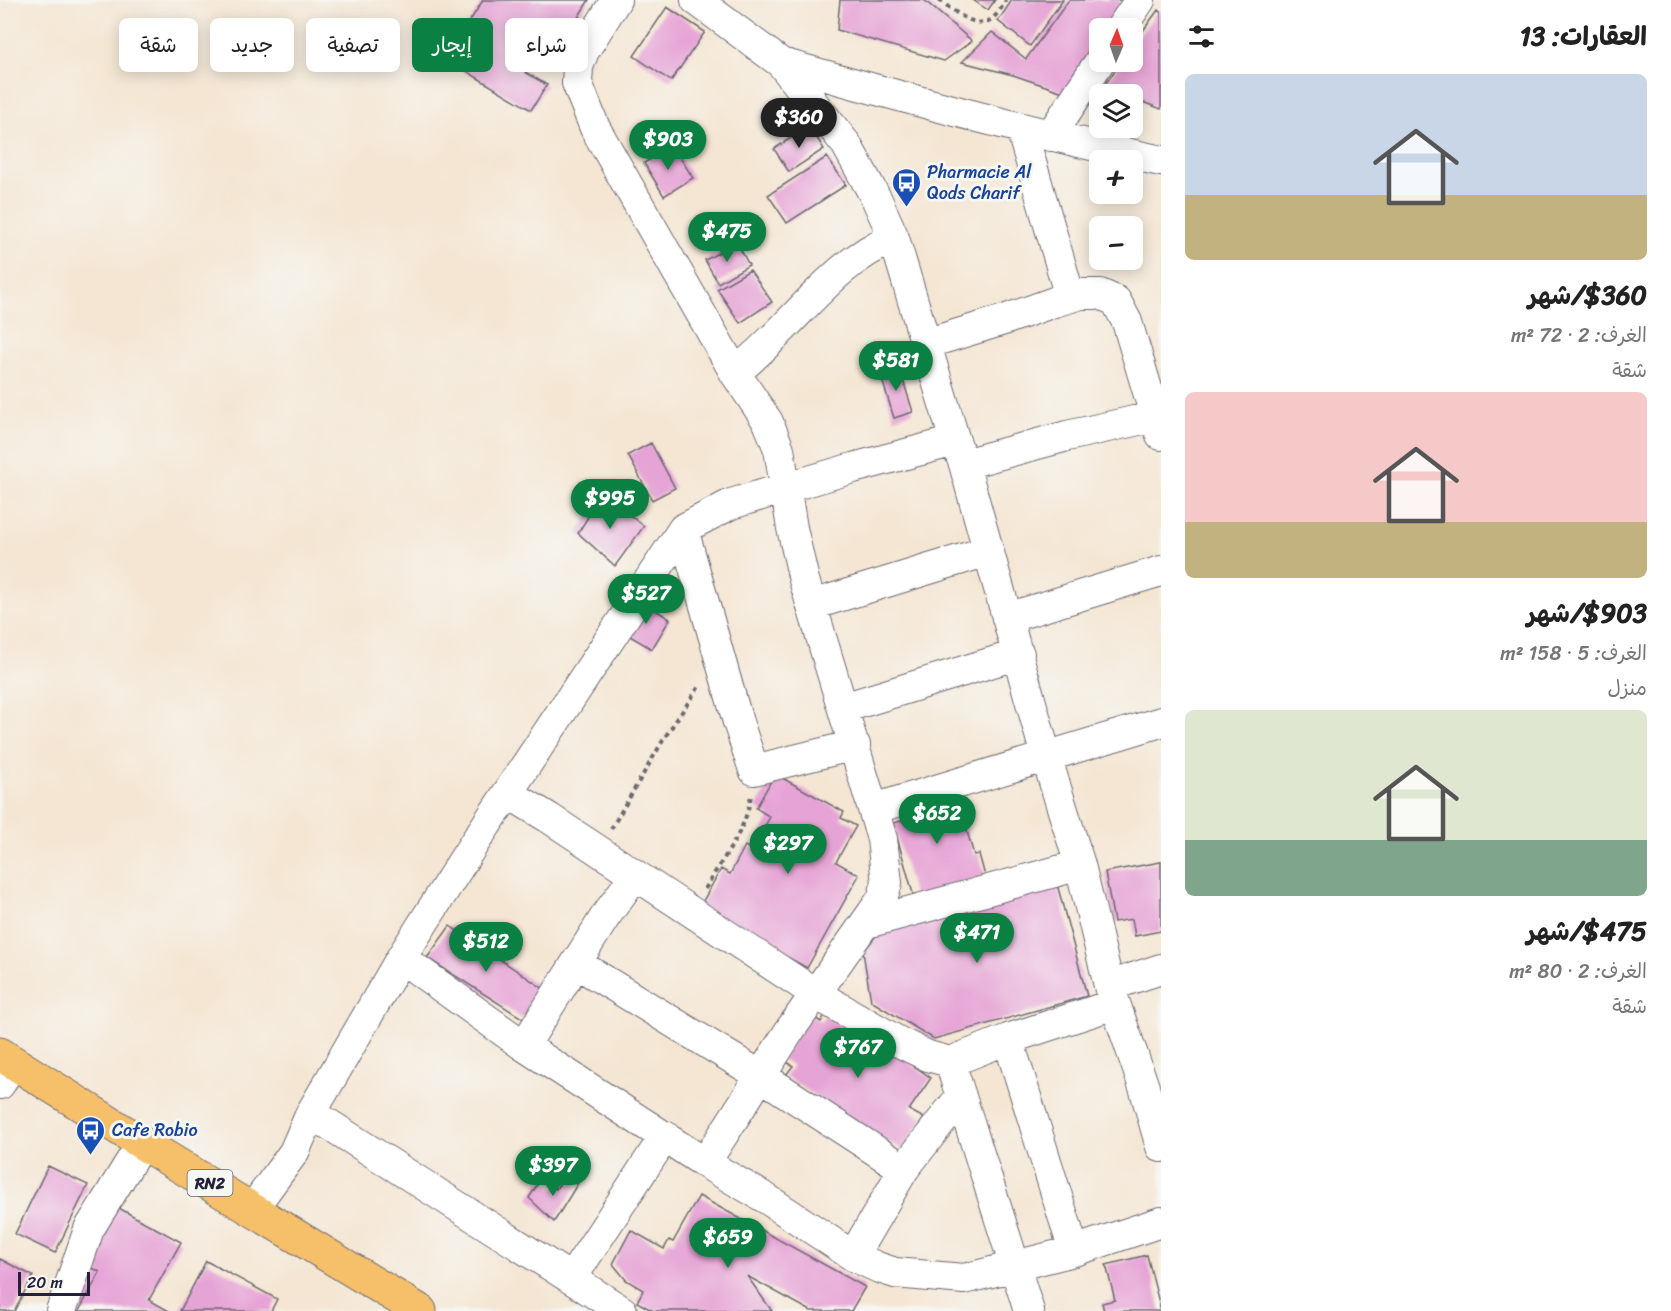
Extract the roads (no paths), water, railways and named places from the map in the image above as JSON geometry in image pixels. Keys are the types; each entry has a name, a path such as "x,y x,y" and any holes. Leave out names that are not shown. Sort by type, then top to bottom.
{"highway":[{"name":"RN2","path":"4,1066 253,1208 420,1311"}],"street":[{"path":"616,0 584,51 578,67 577,82 595,128 735,373 768,422 779,449 792,528 812,605 882,839 887,883 882,899 867,923 816,993 705,1163"},
{"path":"696,0 728,9 781,63 846,144 877,200 894,238 1080,865 1112,995 1152,1084 1161,1146"},
{"path":"1128,18 1140,0"},
{"path":"781,63 912,101 1161,161"},
{"path":"1050,136 1093,72"},
{"path":"1021,128 1070,297"},
{"path":"735,373 765,347 841,270 880,244 894,238"},
{"path":"253,1208 294,1152 311,1113 401,958 683,529 731,504 853,468 1159,422 1127,322 1116,302 1100,294 1081,294 1070,297 925,344"},
{"path":"683,529 722,669 754,770 855,745"},
{"path":"812,605 988,551"},
{"path":"1007,618 1161,571"},
{"path":"843,708 1018,654"},
{"path":"873,809 1161,722"},
{"path":"508,794 598,850 816,993 915,1051 950,1062 1112,995 1161,969"},
{"path":"867,923 1080,865"},
{"path":"524,1046 635,874"},
{"path":"401,958 524,1046 705,1163 767,1199 853,1256 895,1274 964,1279 1074,1251 1161,1222"},
{"path":"576,963 761,1076 904,1169"},
{"path":"1008,1039 1074,1251"},
{"path":"950,1062 1029,1311"},
{"path":"853,1256 904,1169 961,1096"},
{"path":"311,1113 622,1311"},
{"path":"572,1279 664,1136"},
{"path":"61,1311 89,1229 142,1143"}],"place":[{"name":"Pharmacie Al Qods Charif","path":"906,208"},
{"name":"Cafe Robio","path":"91,1156"}]}
